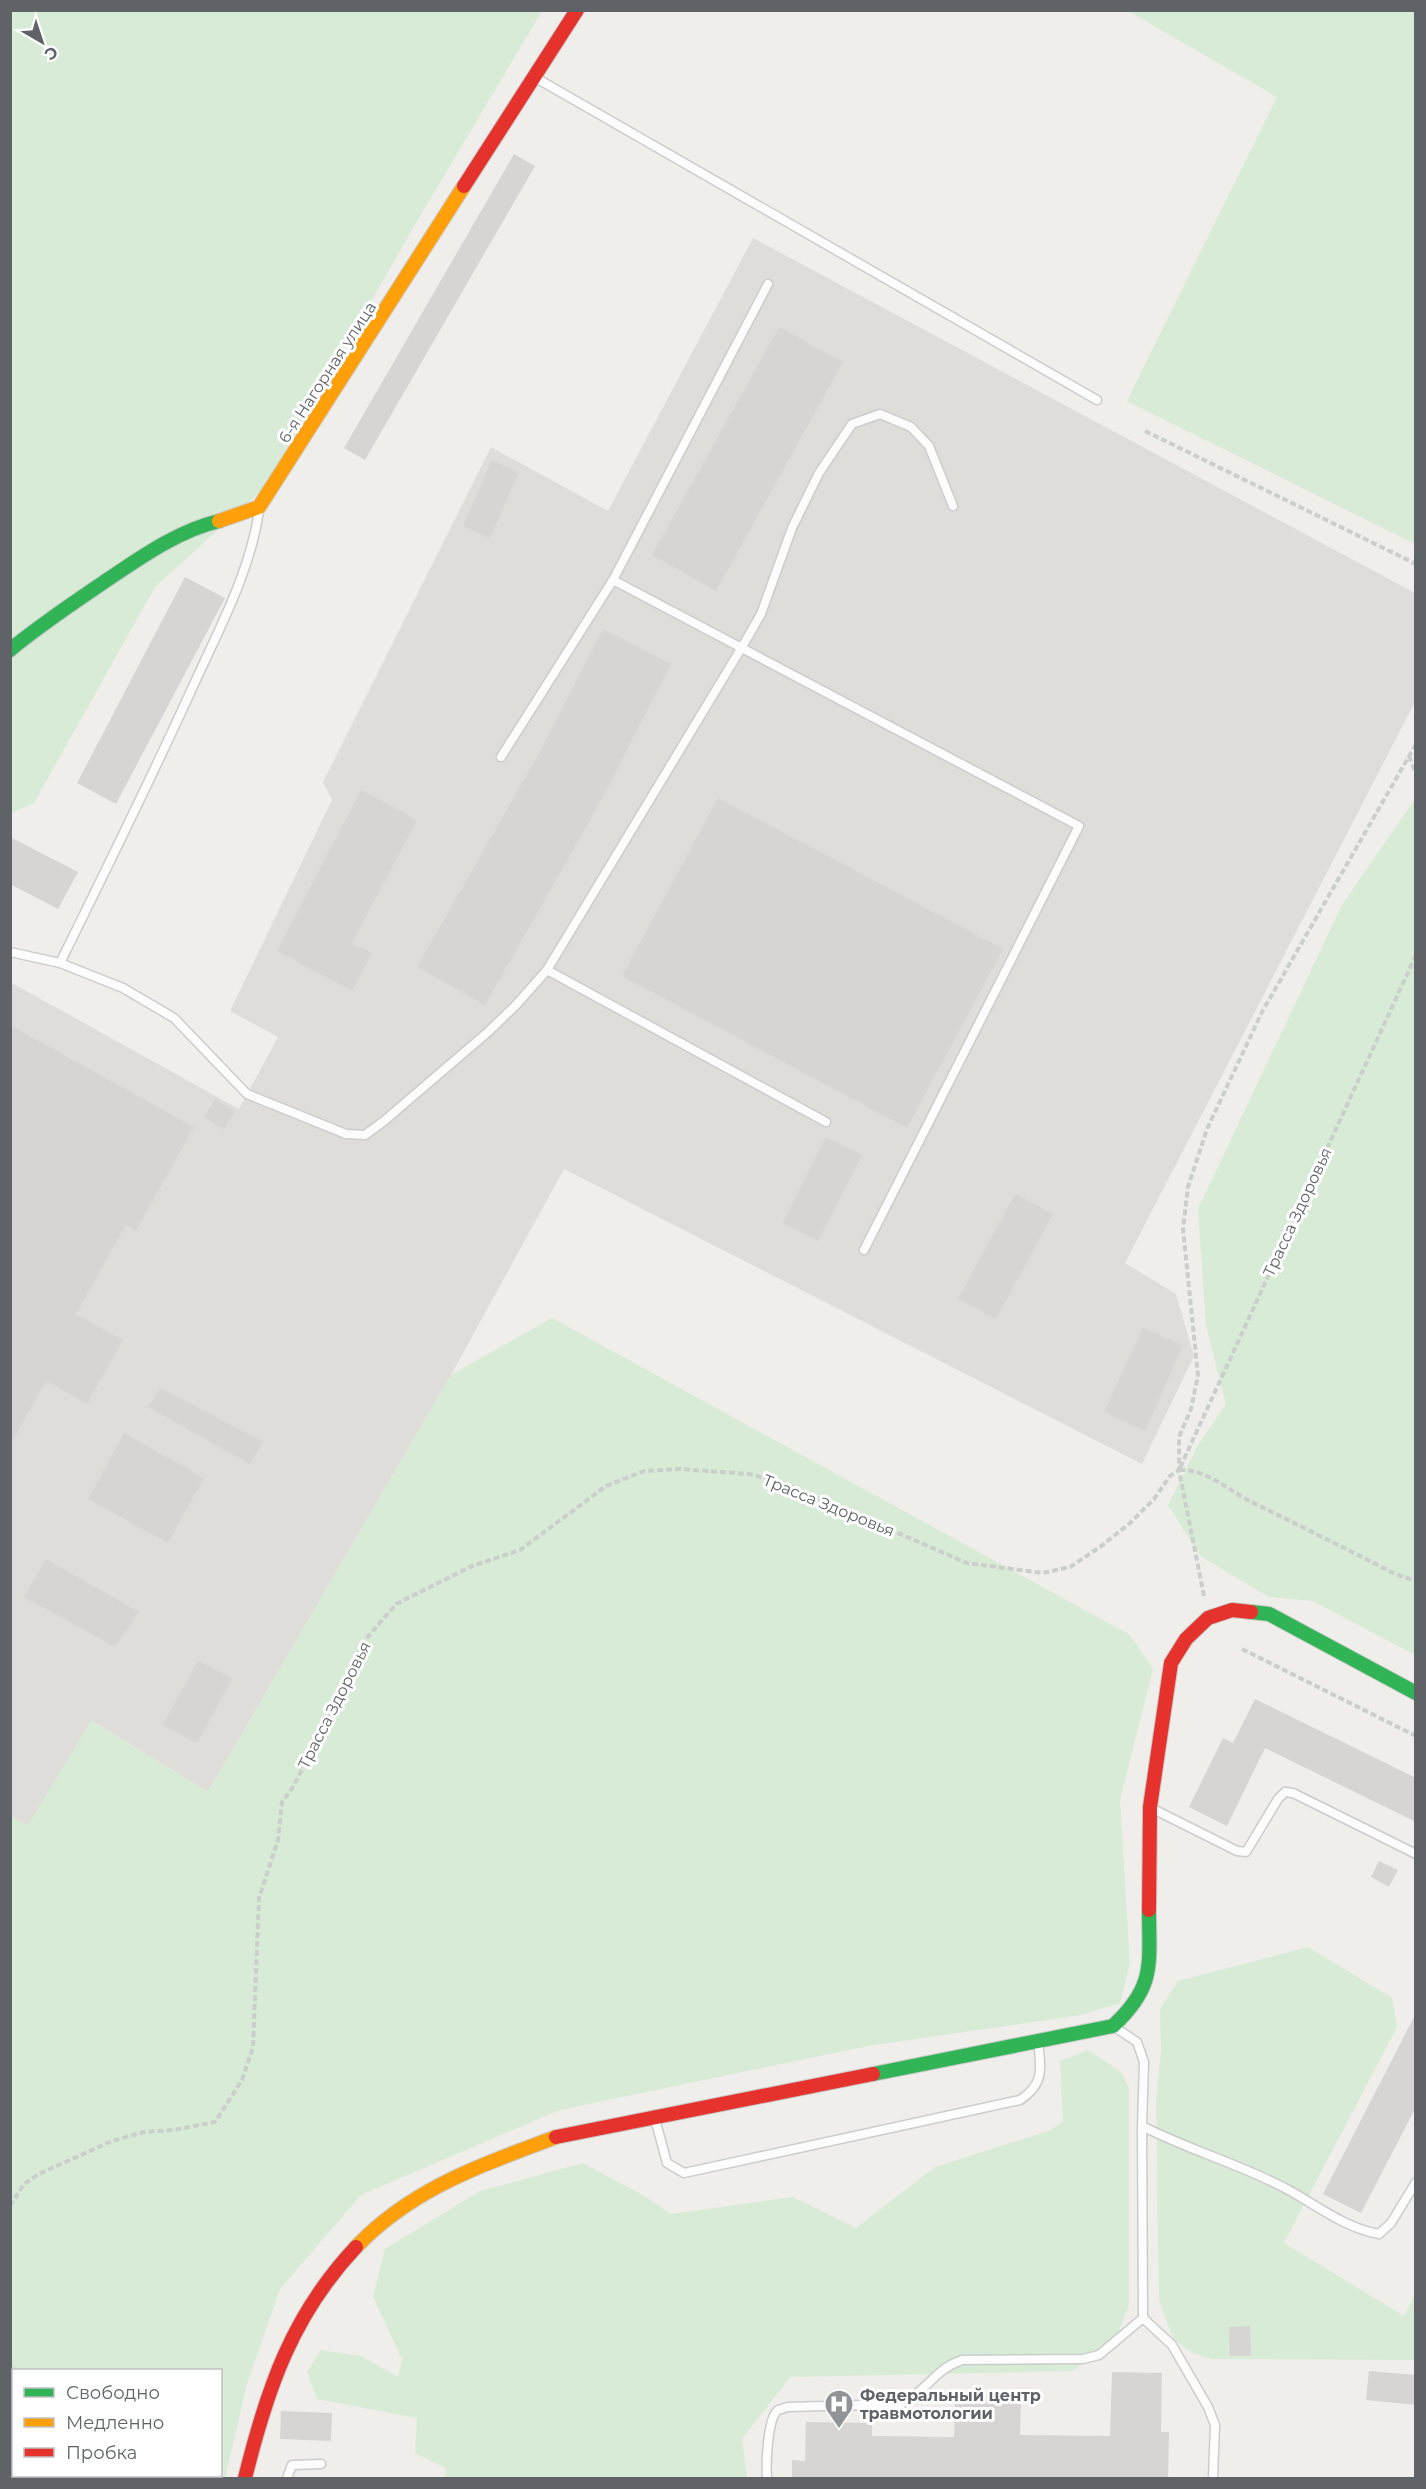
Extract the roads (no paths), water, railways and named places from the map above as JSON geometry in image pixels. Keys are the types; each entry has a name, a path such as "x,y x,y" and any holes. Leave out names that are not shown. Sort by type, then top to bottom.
{"street":[{"name":"6-я Нагорная улица","path":"259,507 578,10"},
{"path":"10,650 36,628 148,553 198,525 238,516 259,507"},
{"path":"245,2478 260,2416 275,2373 283,2352 307,2306 344,2259 391,2214 472,2168 557,2137 1113,2026 1130,2011 1143,1991 1149,1972 1150,1807 1171,1663 1186,1639 1208,1618 1232,1610 1269,1614 1416,1693"}],"lane":[{"path":"536,78 1097,400"},
{"path":"501,757 613,580 768,284"},
{"path":"10,952 60,963 123,988 174,1017 247,1094 346,1134 365,1135 489,1032 547,970 761,614 792,528 819,473 852,424 880,414 911,427 929,446 953,506"},
{"path":"60,963 160,759 236,592 255,535 259,507"},
{"path":"613,580 1079,825 864,1250"},
{"path":"547,970 826,1122"},
{"path":"1150,1807 1237,1851 1246,1852 1278,1799 1285,1792 1293,1793 1416,1854"},
{"path":"1113,2026 1137,2042 1144,2062 1143,2318 1172,2345 1208,2407 1215,2425 1213,2478"},
{"path":"654,2117 667,2163 684,2173 1020,2100 1031,2093 1041,2070 1038,2041"},
{"path":"1142,2126 1281,2186 1360,2231 1379,2234 1390,2223 1416,2182"},
{"path":"767,2478 770,2429 772,2419 778,2410 787,2407 894,2406 915,2397 946,2366 962,2360 1083,2359 1099,2355 1143,2318"},
{"path":"287,2478 292,2465 321,2464"}],"place":[{"name":"Федеральный центр травмотологии","path":"839,2430"}]}
